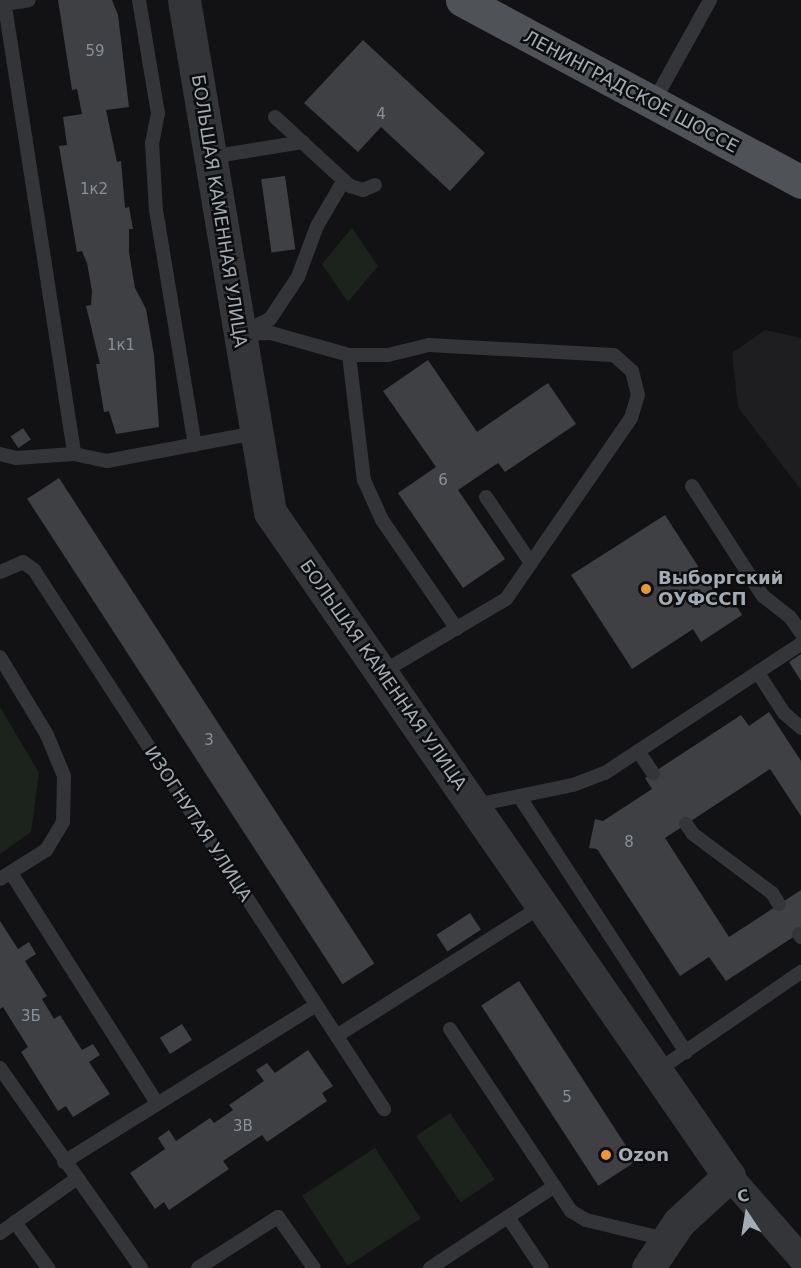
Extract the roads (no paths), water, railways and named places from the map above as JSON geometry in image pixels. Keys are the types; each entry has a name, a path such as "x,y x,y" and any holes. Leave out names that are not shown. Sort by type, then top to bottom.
{"main road":[{"name":"ЛЕНИНГРАДСКОЕ ШОССЕ","path":"462,0 801,182"}],"street":[{"name":"БОЛЬШАЯ КАМЕННАЯ УЛИЦА","path":"184,0 255,434 270,512 476,805 655,1072 729,1176 798,1247"},
{"path":"654,1260 729,1176"}],"lane":[{"path":"29,0 5,2 74,454"},
{"path":"139,0 158,113 152,143 156,210 195,445"},
{"path":"652,104 710,0"},
{"path":"275,117 344,180 363,190 375,185"},
{"path":"210,157 303,142"},
{"path":"239,334 270,319 298,277 317,226 344,180"},
{"path":"239,334 271,333 349,356 388,355 429,345 615,354 632,371 638,395 631,418 507,599 381,673"},
{"path":"349,356 364,480 382,520 457,629"},
{"path":"0,454 16,458 74,454 107,460 255,434"},
{"path":"692,486 763,596 790,617 801,633"},
{"path":"486,497 531,563"},
{"name":"ИЗОГНУТАЯ УЛИЦА","path":"0,572 23,562 34,570 384,1109"},
{"path":"476,805 573,785 605,773 801,645"},
{"path":"0,657 47,735 64,776 63,822 46,850 5,876 157,1103"},
{"path":"758,673 784,713 801,728"},
{"path":"638,751 653,773"},
{"path":"519,796 686,1052"},
{"path":"686,824 693,834 772,892 779,904"},
{"path":"338,1035 544,905"},
{"path":"655,1072 801,972"},
{"path":"64,1162 315,1005"},
{"path":"450,1029 571,1211 654,1260"},
{"path":"0,1068 64,1162 141,1268"},
{"path":"0,1233 76,1179"},
{"path":"430,1268 555,1186"},
{"path":"198,1268 278,1217 314,1268"},
{"path":"508,1218 542,1268"},
{"path":"15,1222 48,1268"}],"place":[{"name":"Выборгский ОУФССП","path":"646,589"},
{"name":"Ozon","path":"606,1155"}]}
